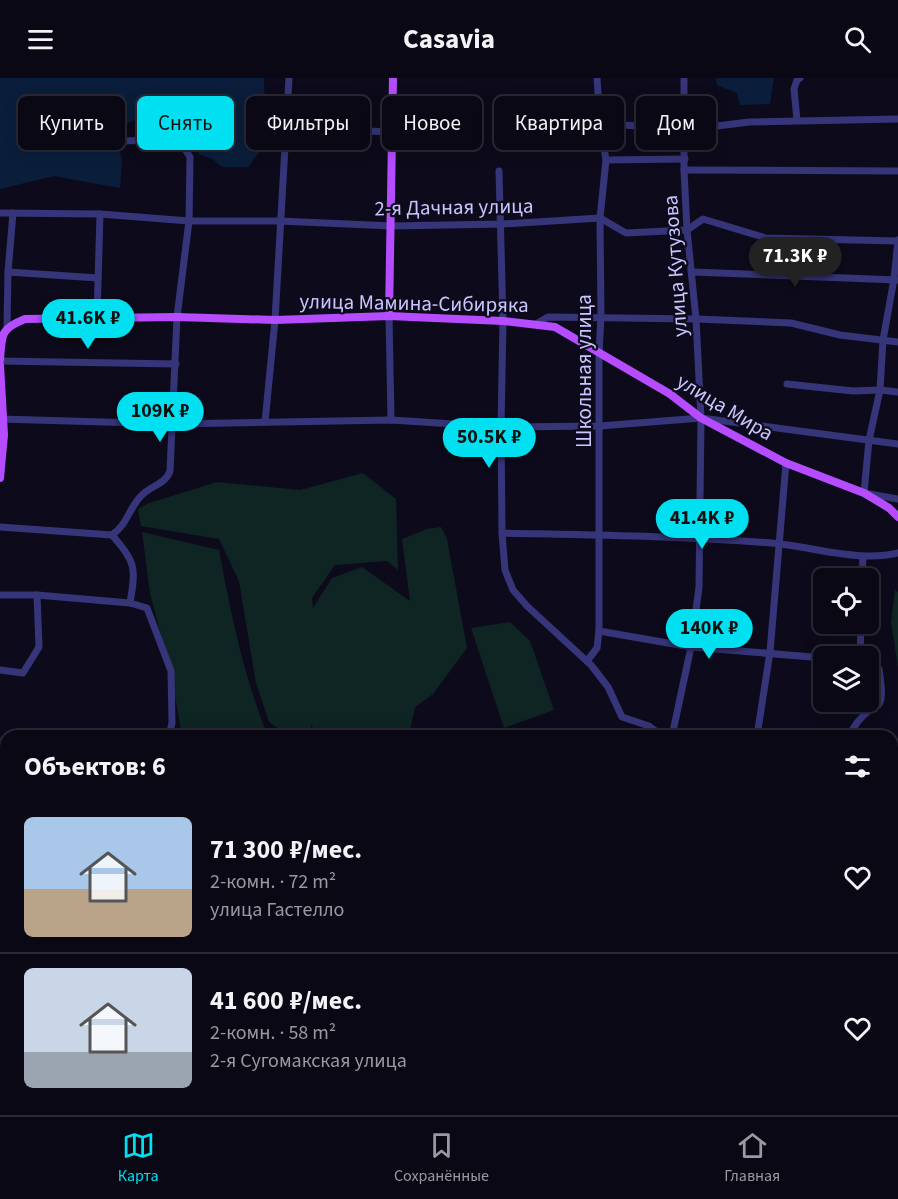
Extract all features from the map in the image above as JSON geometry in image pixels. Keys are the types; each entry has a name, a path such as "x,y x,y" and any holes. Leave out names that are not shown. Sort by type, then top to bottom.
{"main road":[{"path":"393,78 393,96"},
{"path":"389,316 393,150"},
{"name":"улица Мамина-Сибиряка","path":"4,324 25,319 97,317 275,320 389,316 536,324"},
{"path":"0,478 4,435 1,419 0,362 4,324"},
{"name":"улица Мира","path":"536,324 555,327 565,332 670,394 701,418 786,463 864,493 889,508 898,517"}],"street":[{"path":"289,78 289,96"},
{"name":"Школьная улица","path":"597,78 598,96"},
{"name":"улица Кутузова","path":"684,78 684,96"},
{"path":"797,120 794,89 800,78"},
{"path":"716,126 797,120 898,120"},
{"path":"0,527 112,535 122,528 133,504 143,493 168,478 173,424 177,317 189,221 190,157 180,141 171,139 125,141"},
{"path":"265,422 275,320 286,150"},
{"name":"Школьная улица","path":"587,661 597,648 599,631 600,218 606,160 604,150"},
{"name":"улица Кутузова","path":"673,730 691,647 699,587 701,418 693,272 687,230 684,150"},
{"path":"606,160 684,159"},
{"path":"684,170 898,171"},
{"path":"499,171 503,321 502,533 505,570 513,590 587,661 609,687 622,717 654,730"},
{"name":"2-я Дачная улица","path":"0,213 100,214 189,221 280,221 392,226 502,224 600,218"},
{"path":"4,324 13,213"},
{"path":"97,317 100,214"},
{"path":"600,218 626,233 687,230 704,219 766,238 898,240 896,280 883,340 880,390 869,440 864,493 898,499"},
{"path":"8,272 98,278"},
{"path":"693,272 896,280"},
{"path":"389,316 391,420"},
{"name":"улица Мамина-Сибиряка","path":"536,324 548,317 790,323 840,336 898,342"},
{"path":"0,362 176,364"},
{"path":"787,384 854,391 898,392"},
{"path":"1,419 173,424 391,420 501,428 600,426 701,418 898,444"},
{"path":"758,730 770,652 786,463"},
{"path":"502,533 698,537 779,543 863,556 898,553"},
{"path":"112,535 129,555 134,576 130,603"},
{"path":"862,568 863,556"},
{"path":"0,595 37,595 130,603 147,608 171,671 170,730"},
{"path":"0,670 23,673 39,647 37,595"},
{"path":"599,631 691,647 813,657"},
{"path":"879,669 881,700 879,705"},
{"path":"852,730 869,712"}],"green space":[{"path":"363,473 396,499 398,570 387,561 335,565 312,598 313,608 332,578 362,567 410,601 402,539 427,529 441,527 447,539 467,648 433,694 415,707 410,730 313,730 312,723 310,730 280,730 269,722 256,683 239,581 219,539 141,526 138,509 149,503 217,482 300,490"},
{"path":"142,532 219,550 244,666 266,730 181,730 171,673 150,593"},
{"path":"895,590 898,592 898,667 891,622"},
{"path":"510,622 530,641 554,710 504,728 471,628"}],"water":[{"path":"0,78 264,78 264,96 246,96 246,150 261,150 248,167 222,167 196,150 234,150 234,96 137,96 137,118 125,124 125,96 18,96 18,150 119,150 122,160 120,188 54,176 0,189"},
{"path":"716,78 774,78 770,104 740,105 737,93 717,85"}]}
